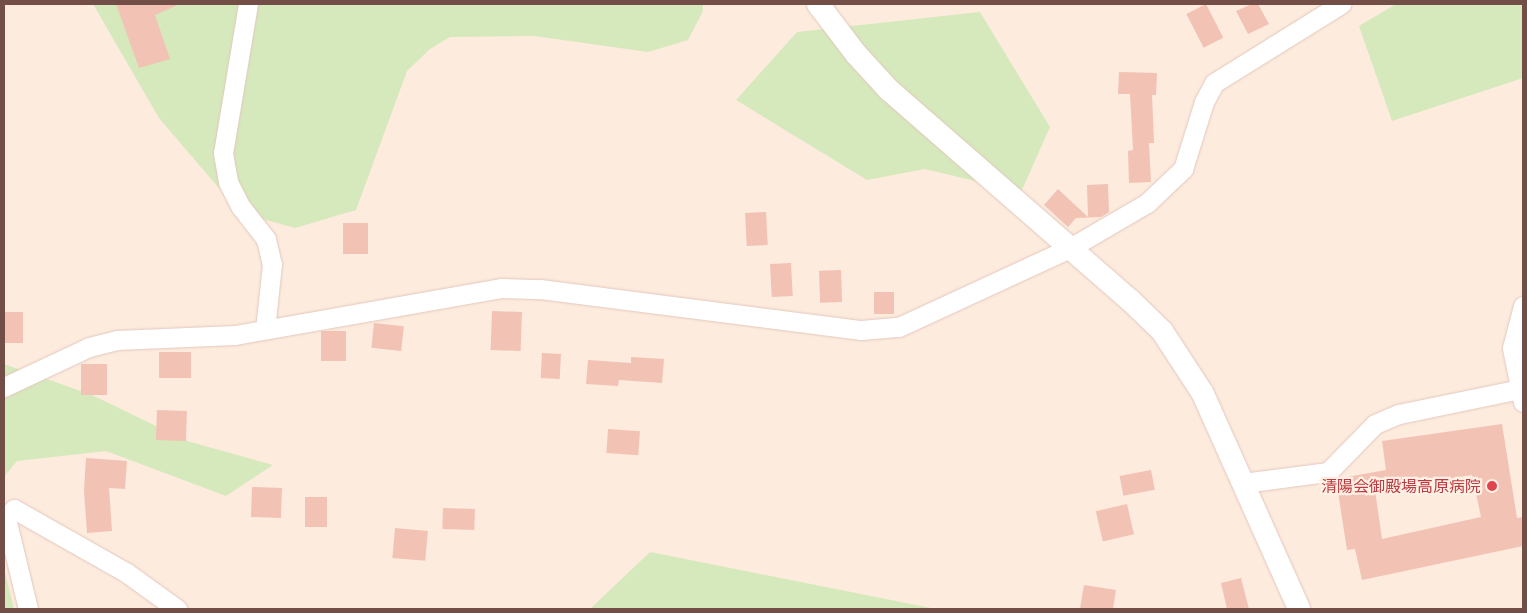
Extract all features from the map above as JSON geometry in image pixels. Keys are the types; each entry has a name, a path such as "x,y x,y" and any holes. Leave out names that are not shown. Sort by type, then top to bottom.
{"street":[{"path":"248,4 223,153 228,182 241,207 266,239 272,264 265,329"},
{"path":"818,4 856,54 889,90 1162,331 1203,394 1299,609"},
{"path":"4,387 89,348 117,340 235,335 502,288 540,289 861,330 899,327 1070,248 1147,203 1183,169 1204,102 1214,83 1341,4"},
{"path":"1243,483 1328,472 1375,424 1399,414 1522,395 1512,348 1523,306"},
{"path":"28,609 6,518 14,509 127,573 177,609"}],"green space":[{"path":"93,4 703,4 703,11 688,40 648,52 534,36 450,37 430,49 407,71 356,210 295,228 255,217 217,186 159,118"},
{"path":"1396,4 1523,4 1523,78 1392,121 1359,26"},
{"path":"980,12 1050,127 1021,192 925,169 867,180 736,100 797,32"},
{"path":"4,364 92,395 187,441 273,465 226,496 106,451 17,461 4,477"},
{"path":"650,552 826,587 936,609 590,609"},
{"path":"4,568 14,609 4,609"}],"building":[{"path":"116,4 180,4 155,15 170,59 139,68"},
{"path":"1206,4 1223,38 1204,48 1186,14"},
{"path":"1252,4 1258,4 1269,24 1248,34 1236,11"},
{"path":"1119,72 1157,73 1156,95 1152,95 1154,143 1149,143 1151,182 1129,183 1128,151 1133,150 1130,94 1118,94"},
{"path":"1108,184 1109,212 1101,217 1076,218 1068,227 1044,205 1058,189 1088,217 1087,185"},
{"path":"766,212 768,245 747,246 745,213"},
{"path":"343,223 368,223 368,254 343,254"},
{"path":"791,263 793,296 772,297 770,264"},
{"path":"841,270 842,302 820,303 819,271"},
{"path":"874,292 894,292 894,314 874,314"},
{"path":"492,311 522,312 521,351 491,350"},
{"path":"4,312 23,312 23,343 4,343"},
{"path":"374,323 404,326 401,351 371,348"},
{"path":"321,331 346,331 346,361 321,361"},
{"path":"159,352 191,352 191,378 159,378"},
{"path":"542,353 561,354 560,379 541,378"},
{"path":"631,357 664,359 662,383 619,380 618,386 586,384 588,360 631,363"},
{"path":"81,364 107,364 107,395 81,395"},
{"path":"157,410 187,411 186,441 156,440"},
{"path":"1502,424 1517,518 1523,517 1523,546 1362,580 1355,549 1347,550 1336,479 1386,470 1382,441","holes":["1472,475 1481,517 1382,539 1375,490"]},
{"path":"608,429 640,431 638,455 606,453"},
{"path":"86,458 127,461 125,489 109,488 112,531 87,533 84,491"},
{"path":"1151,470 1155,490 1123,496 1120,476"},
{"path":"252,487 282,488 281,518 251,517"},
{"path":"305,497 327,497 327,527 305,527"},
{"path":"1127,504 1134,534 1103,541 1096,511"},
{"path":"443,508 475,509 474,530 442,529"},
{"path":"395,528 428,531 425,561 392,558"},
{"path":"1241,578 1249,609 1227,609 1221,583"},
{"path":"1084,585 1116,590 1113,609 1080,609"}],"place":[{"name":"清陽会御殿場高原病院","path":"1492,486"}]}
